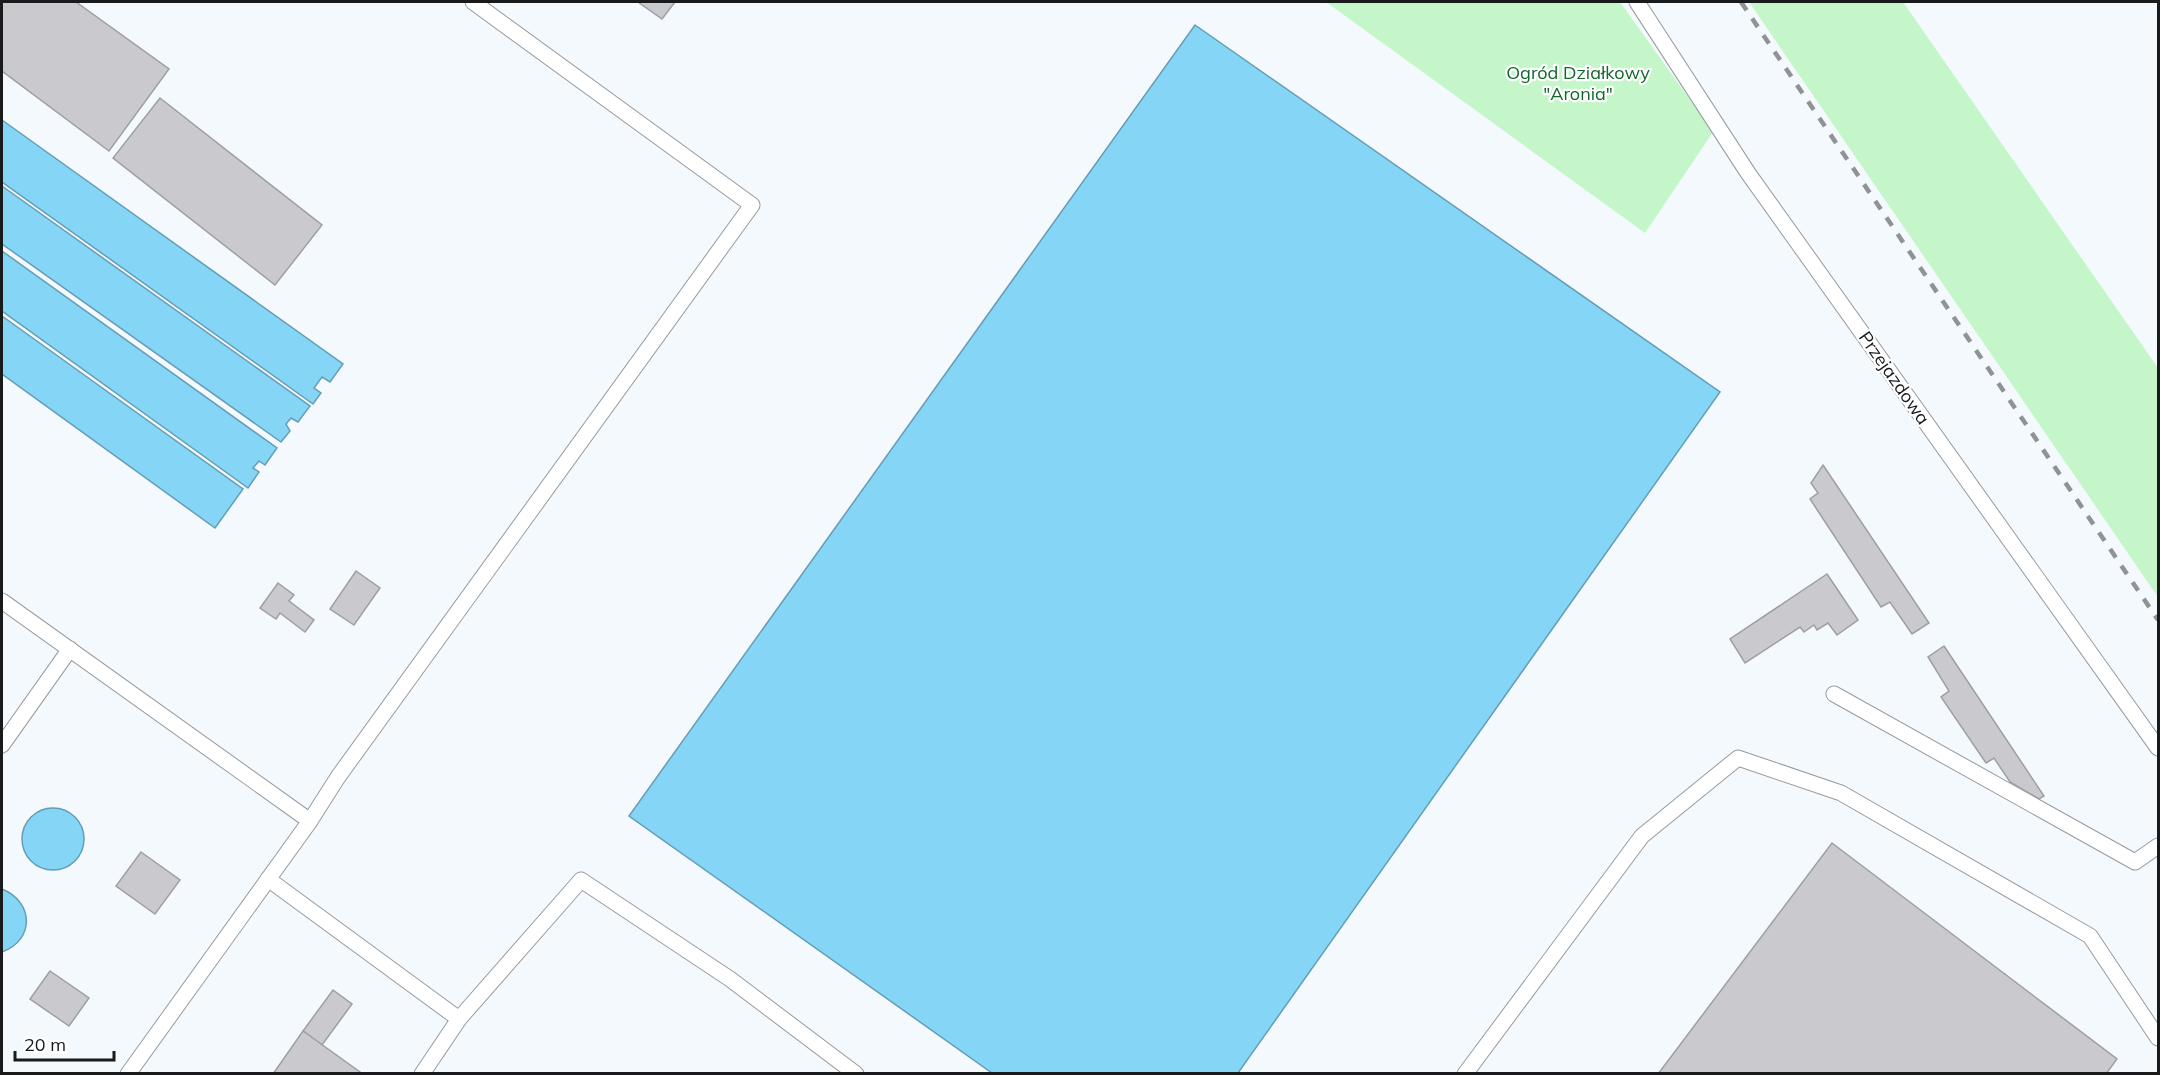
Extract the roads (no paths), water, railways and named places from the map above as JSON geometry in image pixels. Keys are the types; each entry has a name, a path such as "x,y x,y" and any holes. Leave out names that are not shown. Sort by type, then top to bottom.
{"lane":[{"path":"128,1074 310,821 345,767 752,205 473,2"},
{"name":"Przejazdowa","path":"1637,2 1748,173 2158,748"},
{"path":"2,601 310,821"},
{"path":"2,745 70,650"},
{"path":"1834,694 2134,862 2158,846"},
{"path":"1466,1074 1642,836 1738,758 1840,793 2090,936 2158,1038"},
{"path":"268,879 459,1019"},
{"path":"422,1074 459,1019 581,880 730,979 856,1074"}],"water":[{"path":"1195,25 1720,392 1238,1073 992,1073 629,816"},
{"path":"2,120 343,364 330,382 322,377 314,388 321,393 313,404 2,182"},
{"path":"2,186 310,406 298,422 291,418 286,424 290,431 281,442 2,244"},
{"path":"2,251 277,448 265,465 259,461 253,468 259,472 248,488 2,311"},
{"path":"2,316 243,489 215,528 2,374"},
{"path":"47,808 59,808 75,817 82,827 84,839 82,851 75,861 59,870 47,870 36,865 27,856 22,845 22,833 27,822 36,813"},
{"path":"2,889 13,895 20,903 25,911 26,921 25,930 20,939 2,952"}],"railway":[{"path":"1741,2 2158,620"}],"park label":[{"name":"Ogród Działkowy \"Aronia\"","path":"1578,83"}]}
